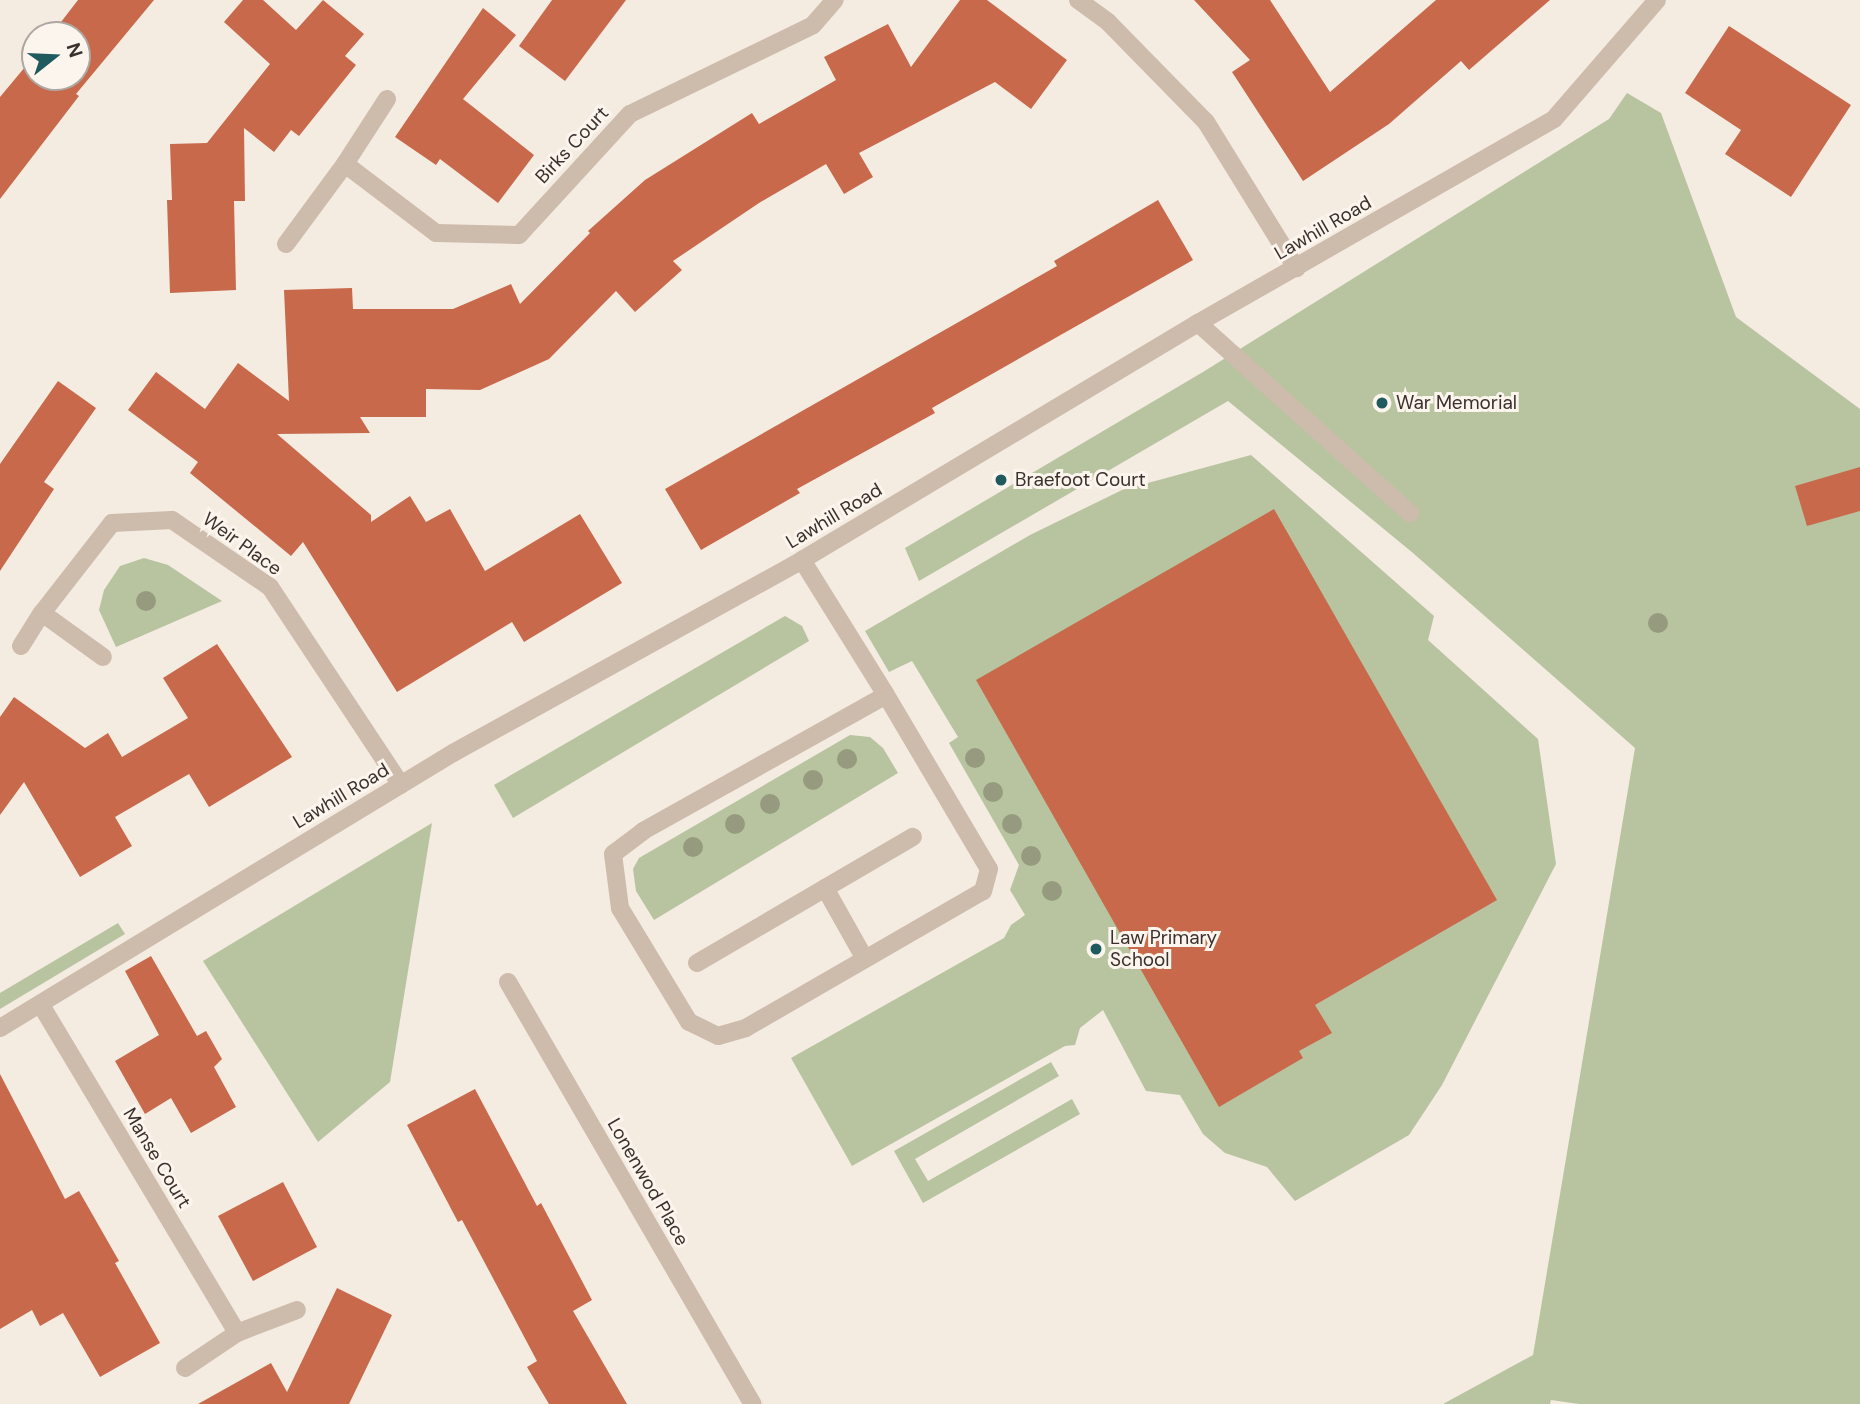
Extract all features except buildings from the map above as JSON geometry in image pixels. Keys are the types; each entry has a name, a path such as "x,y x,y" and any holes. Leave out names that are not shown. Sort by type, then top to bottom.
{"street":[{"name":"Birks Court","path":"345,164 436,233 519,235 630,114 813,25 835,0"},
{"path":"1077,0 1108,22 1206,122 1296,268"},
{"name":"Lawhill Road","path":"0,1028 401,785 802,560 1199,323 1554,119 1657,0"},
{"path":"286,244 345,164 387,99"},
{"path":"1199,323 1410,513"},
{"name":"Weir Place","path":"21,646 42,613 112,523 172,520 270,586 401,785"},
{"path":"802,560 886,695 989,869 983,891 746,1028 718,1036 689,1022 620,908 613,855 643,831 886,695"},
{"path":"42,613 103,657"},
{"path":"697,963 913,837"},
{"path":"825,888 865,960"},
{"name":"Lonenwod Place","path":"508,982 753,1404"},
{"name":"Manse Court","path":"41,1004 237,1333"},
{"path":"185,1368 237,1333 297,1310"}],"green space":[{"path":"1627,93 1661,113 1736,317 1860,409 1860,1404 1579,1404 1551,1400 1550,1404 1443,1404 1533,1355 1635,748 1413,553 1228,401 919,581 905,548 1203,372 1609,119"},
{"path":"1251,455 1434,616 1428,640 1538,739 1556,864 1442,1085 1409,1135 1295,1201 1267,1167 1225,1153 1203,1134 1180,1095 1146,1091 1103,1010 1080,1028 1075,1045 1065,1046 852,1166 791,1058 1004,938 1011,925 1025,915 1010,890 1019,865 949,743 958,737 912,661 889,672 865,631 1030,535 1122,490"},
{"path":"144,558 168,565 222,601 116,647 99,610 104,590 120,566"},
{"path":"785,616 802,626 809,641 513,818 494,785"},
{"path":"850,735 870,737 883,748 898,773 654,920 636,891 633,869 639,858"},
{"path":"432,823 390,1082 318,1142 203,961"},
{"path":"118,923 125,934 0,1009 0,993"},
{"path":"1051,1062 1059,1076 915,1159 928,1181 1072,1099 1080,1114 923,1203 894,1151"}],"place":[{"name":"War Memorial","path":"1382,403"},
{"name":"Braefoot Court","path":"1001,480"},
{"name":"Law Primary School","path":"1096,949"}]}
